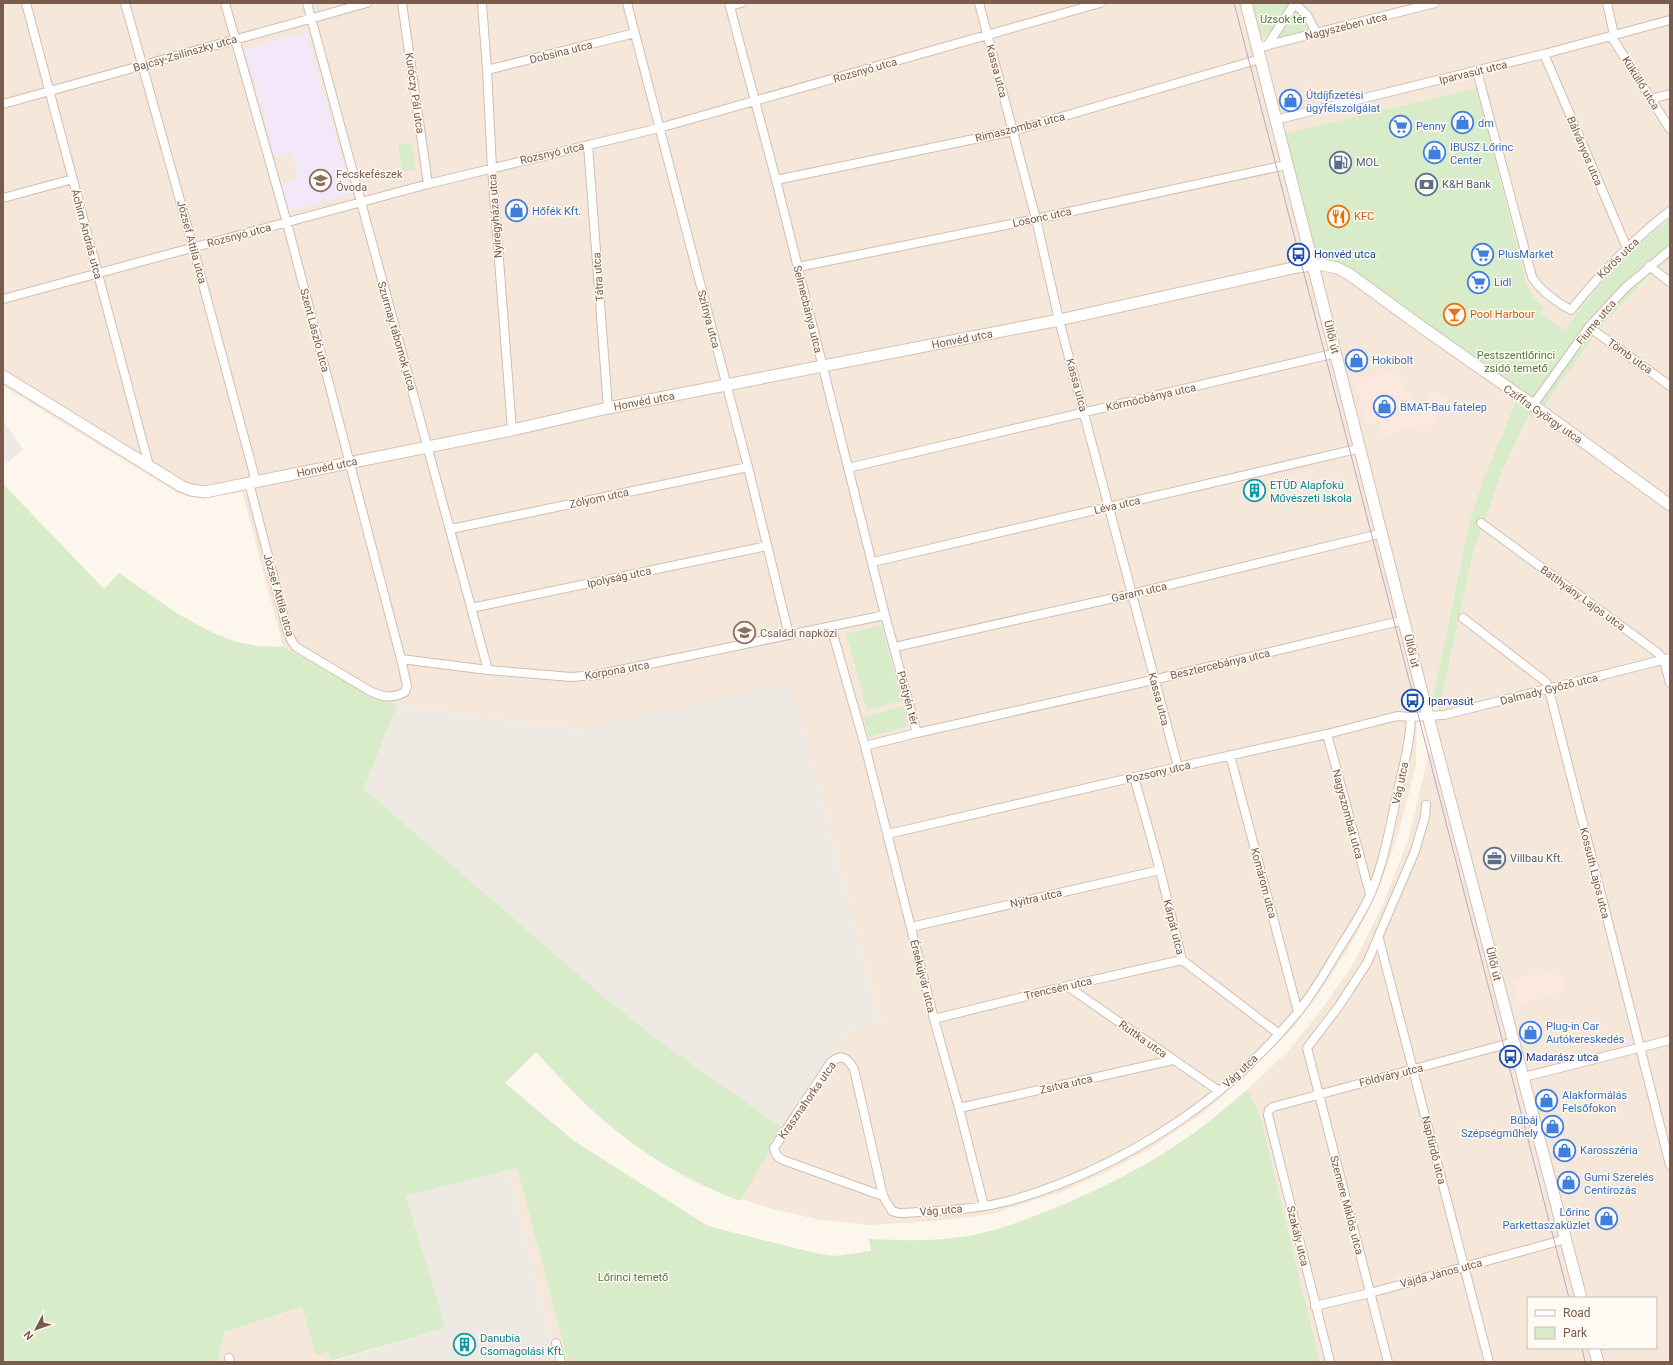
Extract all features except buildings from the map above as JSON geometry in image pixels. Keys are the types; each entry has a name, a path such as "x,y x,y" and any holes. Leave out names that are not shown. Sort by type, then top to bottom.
{"street":[{"name":"Áchim András utca","path":"26,3 48,91 149,466"},
{"name":"József Attila utca","path":"125,3 193,247 253,483 287,629 296,646 370,691 382,696 391,697 405,692 407,686 401,659"},
{"name":"Szent László utca","path":"225,3 287,223 401,659"},
{"name":"Szurmay tábornok utca","path":"307,3 360,203 451,529 488,670"},
{"name":"Bajcsy-Zsilinszky utca","path":"3,104 367,3"},
{"name":"Kuróczy Pál utca","path":"402,3 428,184"},
{"name":"Nyíregyháza utca","path":"482,3 492,168 512,430"},
{"name":"Szitnya utca","path":"627,3 748,467 789,635"},
{"path":"729,5 741,3"},
{"name":"Kassa utca","path":"980,3 1036,219 1059,320 1178,767"},
{"name":"Rozsnyó utca","path":"3,299 428,184 659,128 988,36 1100,3"},
{"name":"Üllői út","path":"1246,3 1262,47 1260,59 1286,165 1314,265 1428,716 1581,1297"},
{"path":"1262,47 1295,3 1307,15 1317,34"},
{"name":"Nagyszeben utca","path":"1262,47 1435,3"},
{"name":"Küküllő utca","path":"1607,3 1613,36 1670,129"},
{"name":"Selmecbánya utca","path":"729,5 776,180 873,562 885,615"},
{"name":"Iparvasút utca","path":"1275,120 1477,71 1670,20"},
{"name":"Dobsina utca","path":"487,70 635,33"},
{"name":"Bálványos utca","path":"1544,54 1627,248"},
{"name":"Rimaszombat utca","path":"776,180 1013,131 1260,59"},
{"name":"Körös utca","path":"1477,71 1532,277 1550,296 1571,310 1596,279 1627,248 1670,211"},
{"path":"1651,99 1670,94"},
{"name":"Tátra utca","path":"588,145 608,408"},
{"name":"Losonc utca","path":"798,267 1036,219 1286,165"},
{"path":"3,198 72,180"},
{"name":"Fiume utca","path":"1533,405 1589,327 1625,288 1649,266 1670,250"},
{"name":"Honvéd utca","path":"3,376 181,486 191,490 205,492 512,430 608,408 1059,320 1314,265"},
{"name":"Cziffra György utca","path":"1314,265 1337,268 1349,274 1670,505"},
{"path":"1649,266 1670,282"},
{"name":"Tömb utca","path":"1589,327 1670,386"},
{"name":"Körmöcbánya utca","path":"848,468 1336,353"},
{"name":"Léva utca","path":"873,562 1361,448"},
{"name":"Zólyom utca","path":"451,529 748,467"},
{"name":"Batthyány Lajos utca","path":"1481,523 1667,659"},
{"name":"Garam utca","path":"895,647 1132,594 1382,533"},
{"name":"Ipolyság utca","path":"471,608 767,546"},
{"path":"866,746 831,627 885,615"},
{"name":"Pöstyén tér","path":"866,746 918,733 885,615"},
{"name":"Kossuth Lajos utca","path":"1463,618 1546,682 1670,1165"},
{"name":"Besztercebánya utca","path":"918,733 1154,680 1404,620"},
{"name":"Korpona utca","path":"401,659 488,670 571,677 589,676 831,627"},
{"path":"1667,659 1670,683"},
{"name":"Dalmady Győző utca","path":"1428,716 1438,716 1549,690 1667,659"},
{"name":"Pozsony utca","path":"888,834 1327,734 1397,716 1428,716"},
{"name":"Vág utca","path":"883,1196 892,1211 899,1213 984,1206 1015,1199 1090,1171 1127,1153 1173,1126 1219,1091 1279,1034 1298,1012 1357,920 1370,894 1381,866 1409,741 1411,717"},
{"name":"Nagyszombat utca","path":"1327,734 1370,894"},
{"name":"Érsekújvár utca","path":"866,746 934,1019 984,1206"},
{"name":"Komárom utca","path":"1230,755 1298,1012"},
{"name":"Kárpát utca","path":"1134,777 1160,870 1182,960 1279,1034"},
{"path":"1379,939 1415,851 1425,817 1426,805"},
{"name":"Nyitra utca","path":"911,926 1160,870"},
{"name":"Szemere Miklós utca","path":"1379,939 1359,976 1339,1006 1307,1048 1388,1362"},
{"name":"Napfürdő utca","path":"1379,939 1489,1362"},
{"name":"Trencsén utca","path":"934,1019 1067,986 1182,960"},
{"name":"Ruttka utca","path":"1067,986 1219,1091"},
{"path":"1524,1077 1670,1040"},
{"name":"Földváry utca","path":"1269,1110 1273,1107 1318,1094 1414,1070 1514,1042"},
{"name":"Krasznahorka utca","path":"837,1058 843,1058 848,1061 854,1069 883,1196 783,1160 775,1153 774,1148 831,1062 837,1058"},
{"name":"Zsitva utca","path":"959,1108 1173,1060"},
{"name":"Szakály utca","path":"1269,1110 1268,1115 1330,1362"},
{"name":"Vajda János utca","path":"1315,1306 1370,1293 1566,1239"},
{"path":"556,1343 561,1362"},
{"path":"1594,1349 1598,1362"}],"shaded area":[{"path":"3,3 1252,3 1260,37 1277,33 1279,39 1290,3 1670,3 1670,219 1638,244 1598,287 1564,331 1540,313 1543,308 1534,299 1527,285 1477,88 1351,278 1477,357 1520,391 1494,454 1470,520 1433,697 1417,702 1416,766 1398,835 1381,882 1359,930 1321,990 1293,1028 1240,1081 1204,1112 1148,1150 1111,1170 1061,1192 992,1214 936,1221 870,1225 821,1220 776,1210 741,1199 771,1146 828,1058 848,1032 881,1022 791,683 580,730 397,705 373,696 283,647 242,491 197,497 187,496 176,492 3,386"},
{"path":"306,32 352,193 289,211 281,183 299,178 292,153 275,157 245,49"},
{"path":"1670,258 1670,1362 1320,1362 1260,1115 1248,1089 1289,1050 1324,1006 1353,964 1382,907 1409,837 1439,710 1473,553 1502,472 1530,416 1535,419 1602,325 1646,279"},
{"path":"1393,371 1420,410 1433,391 1447,400 1431,427 1428,423 1383,436 1379,421 1367,424 1356,381"},
{"path":"3,420 23,450 8,462 3,458"},
{"path":"791,682 881,1023 848,1032 828,1058 783,1128 659,1041 608,1000 364,789 397,705 580,730"},
{"path":"1559,969 1565,992 1518,1003 1513,980"},
{"path":"517,1168 568,1362 557,1362 508,1170"},
{"path":"508,1170 557,1362 331,1362 446,1328 406,1196"},
{"path":"303,1307 316,1355 328,1352 331,1362 218,1362 224,1332"}],"green space":[{"name":"Uzsok tér","path":"1252,3 1290,3 1309,21 1312,31 1279,39 1277,33 1260,37"},
{"name":"Pestszentlőrinci zsidó temető","path":"1477,88 1527,285 1534,298 1544,308 1540,313 1564,330 1598,287 1638,244 1670,219 1670,258 1646,279 1602,325 1535,419 1529,416 1502,472 1473,553 1439,710 1433,697 1470,520 1484,478 1520,391 1477,357 1395,309 1351,278 1320,268 1284,134"},
{"path":"412,143 416,170 402,172 398,145"},
{"name":"Lőrinci temető","path":"3,484 104,589 119,573 178,614 213,633 237,642 257,646 283,647 373,696 397,705 364,789 608,1000 659,1041 783,1128 740,1201 685,1176 650,1156 602,1119 536,1052 505,1083 574,1141 708,1226 815,1253 835,1256 871,1251 869,1239 949,1239 1008,1226 1055,1208 1117,1180 1162,1154 1186,1139 1248,1089 1260,1115 1320,1362 568,1362 517,1168 406,1196 446,1328 331,1361 328,1352 316,1355 302,1307 224,1332 218,1362 3,1362"},
{"path":"881,625 902,701 867,710 846,634"},
{"path":"903,706 908,726 869,737 863,717"}],"tram line":[{"path":"1234,3 1569,1297"},
{"path":"1582,1349 1585,1362"}],"place":[{"name":"Útdíjfizetési ügyfélszolgálat","path":"1291,101"},
{"name":"dm","path":"1462,123"},
{"name":"Penny","path":"1401,126"},
{"name":"IBUSZ Lőrinc Center","path":"1435,153"},
{"name":"MOL","path":"1341,162"},
{"name":"Fecskefészek Óvoda","path":"320,180"},
{"name":"K&H Bank","path":"1426,184"},
{"name":"Hőfék Kft.","path":"517,211"},
{"name":"KFC","path":"1339,216"},
{"name":"Honvéd utca","path":"1298,254"},
{"name":"PlusMarket","path":"1483,254"},
{"name":"Lidl","path":"1478,282"},
{"name":"Pool Harbour","path":"1455,314"},
{"name":"Hokibolt","path":"1357,360"},
{"name":"BMAT-Bau fatelep","path":"1385,407"},
{"name":"ETÜD Alapfokú Művészeti Iskola","path":"1254,491"},
{"name":"Családi napközi","path":"745,633"},
{"name":"Iparvasút","path":"1413,701"},
{"name":"Villbau Kft.","path":"1494,858"},
{"name":"Plug-in Car Autókereskedés","path":"1530,1032"},
{"name":"Madarász utca","path":"1510,1057"},
{"name":"Alakformálás Felsőfokon","path":"1546,1101"},
{"name":"Bűbáj Szépségműhely","path":"1553,1126"},
{"name":"Karosszéria","path":"1565,1150"},
{"name":"Gumi Szerelés Centírozás","path":"1568,1183"},
{"name":"Lőrinc Parkettaszaküzlet","path":"1606,1218"},
{"name":"Danubia Csomagolási Kft.","path":"465,1344"}]}
